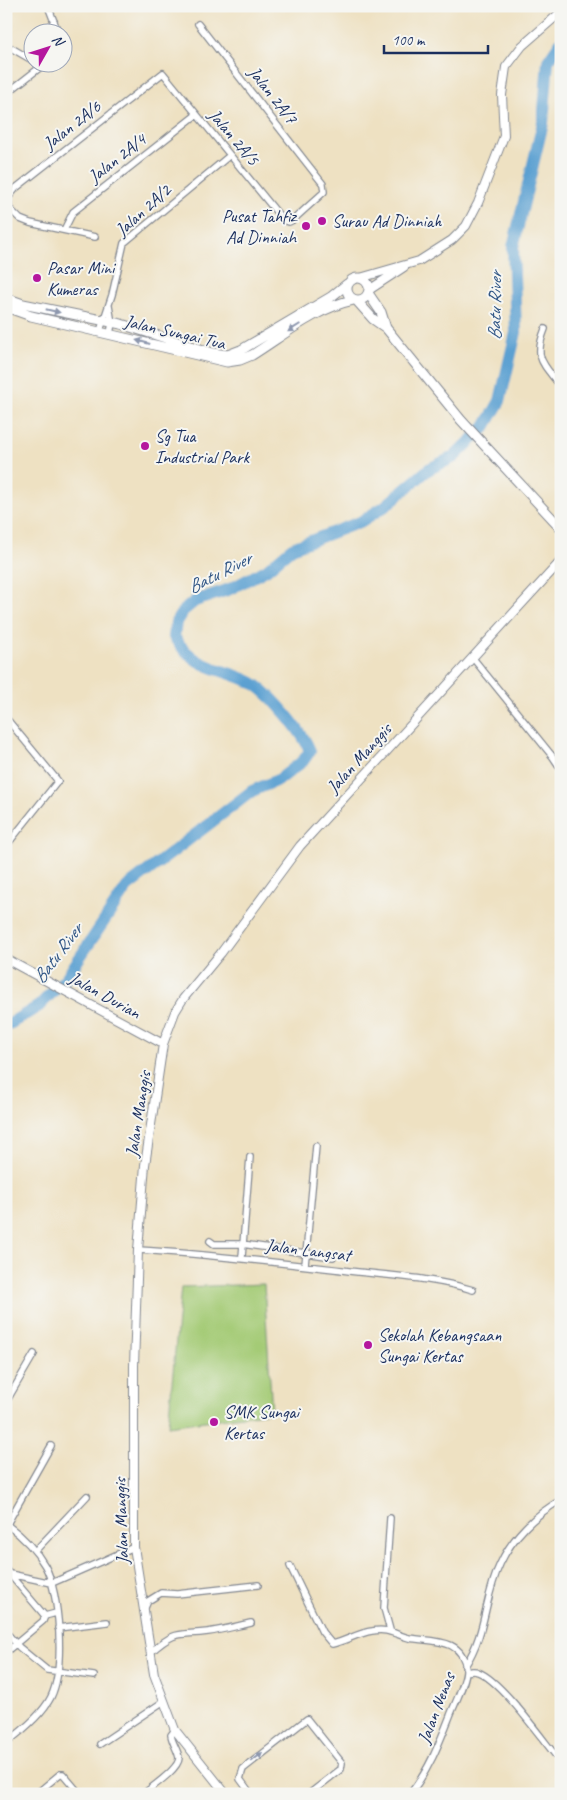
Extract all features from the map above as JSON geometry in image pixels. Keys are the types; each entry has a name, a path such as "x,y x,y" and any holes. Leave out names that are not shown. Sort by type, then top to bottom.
{"main road":[{"path":"386,328 381,312 369,292 368,284 360,278 353,279 348,284 346,292 373,319 386,328 461,420 561,528"},
{"name":"Jalan Sungai Tua","path":"6,298 107,322 199,349 228,354 266,336 348,284"},
{"path":"355,300 364,299 369,292"},
{"name":"Jalan Sungai Tua","path":"6,307 31,316 218,361 240,360 252,355 323,310 336,304 355,300"}],"street":[{"path":"48,6 54,21"},
{"path":"360,278 419,261 446,245 466,226 478,203 504,136 502,94 506,67 522,46 561,12"},
{"name":"Jalan 2A/7","path":"198,24 323,184 324,192 294,220 289,222 283,220"},
{"path":"6,45 22,52"},
{"path":"6,94 32,72"},
{"name":"Jalan 2A/5","path":"163,73 283,220"},
{"name":"Jalan 2A/6","path":"7,205 12,191 163,73"},
{"name":"Jalan 2A/4","path":"64,230 73,212 196,115"},
{"name":"Jalan 2A/2","path":"110,334 107,322 109,306 124,243 229,156"},
{"path":"7,205 15,215 25,222 95,237"},
{"path":"369,292 408,264"},
{"name":"Jalan 2A/2","path":"100,332 107,322"},
{"path":"545,329 538,349 540,359 561,387"},
{"name":"Jalan Manggis","path":"226,1794 175,1730 164,1702 154,1674 134,1547 134,1366 138,1250 145,1165 163,1044 175,1012 183,999 221,953 300,846 561,561"},
{"path":"472,657 561,769"},
{"path":"6,718 58,781 6,846"},
{"name":"Jalan Durian","path":"6,959 163,1044"},
{"path":"305,1265 316,1146"},
{"path":"242,1257 250,1157"},
{"path":"210,1241 214,1244 242,1244 333,1257"},
{"name":"Jalan Langsat","path":"138,1250 242,1257 423,1278 473,1290"},
{"path":"6,1402 34,1354"},
{"path":"6,1743 46,1706 54,1687 57,1672 58,1628 52,1582 46,1566 35,1551 7,1524 51,1446"},
{"path":"35,1551 87,1496"},
{"path":"561,1500 534,1518 500,1564 478,1643 466,1669 480,1672 491,1681 561,1762"},
{"path":"290,1566 322,1632 332,1644 373,1630 390,1630 384,1608 390,1518"},
{"path":"8,1572 52,1582 134,1547"},
{"path":"8,1572 45,1616"},
{"path":"144,1610 148,1601 161,1593 177,1594 258,1585"},
{"path":"45,1616 56,1613"},
{"path":"6,1652 43,1621 45,1616"},
{"path":"58,1628 107,1622"},
{"path":"150,1652 173,1636 188,1632 207,1632 251,1623"},
{"name":"Jalan Nenas","path":"390,1630 408,1638 446,1642 464,1658 466,1669 429,1766 410,1794"},
{"path":"6,1632 47,1670 94,1676"},
{"path":"100,1744 164,1702"},
{"path":"252,1794 240,1779 243,1769 305,1720 309,1720 342,1763 341,1769 309,1794"},
{"path":"144,1794 177,1764 179,1758 171,1735 175,1730"},
{"path":"36,1794 60,1774 63,1774 80,1794"}],"green space":[{"path":"264,1284 272,1412 168,1426 181,1287"}],"waterway":[{"name":"Batu River","path":"6,1026 39,1006 66,978 127,887 252,791 280,779 303,761 310,751 300,733 285,713 267,694 251,682 209,666 191,656 174,637 176,622 183,611 195,601 230,589 266,570 292,548 360,522 384,507 429,469 454,457 485,427 500,401 516,332 513,247 543,123 548,61 561,42"}],"place":[{"name":"Surau Ad Dinniah","path":"322,221"},
{"name":"Pusat Tahfiz Ad Dinniah","path":"306,226"},
{"name":"Pasar Mini Kumeras","path":"37,278"},
{"name":"Sg Tua Industrial Park","path":"145,446"},
{"name":"Sekolah Kebangsaan Sungai Kertas","path":"368,1345"},
{"name":"SMK Sungai Kertas","path":"214,1422"}]}
